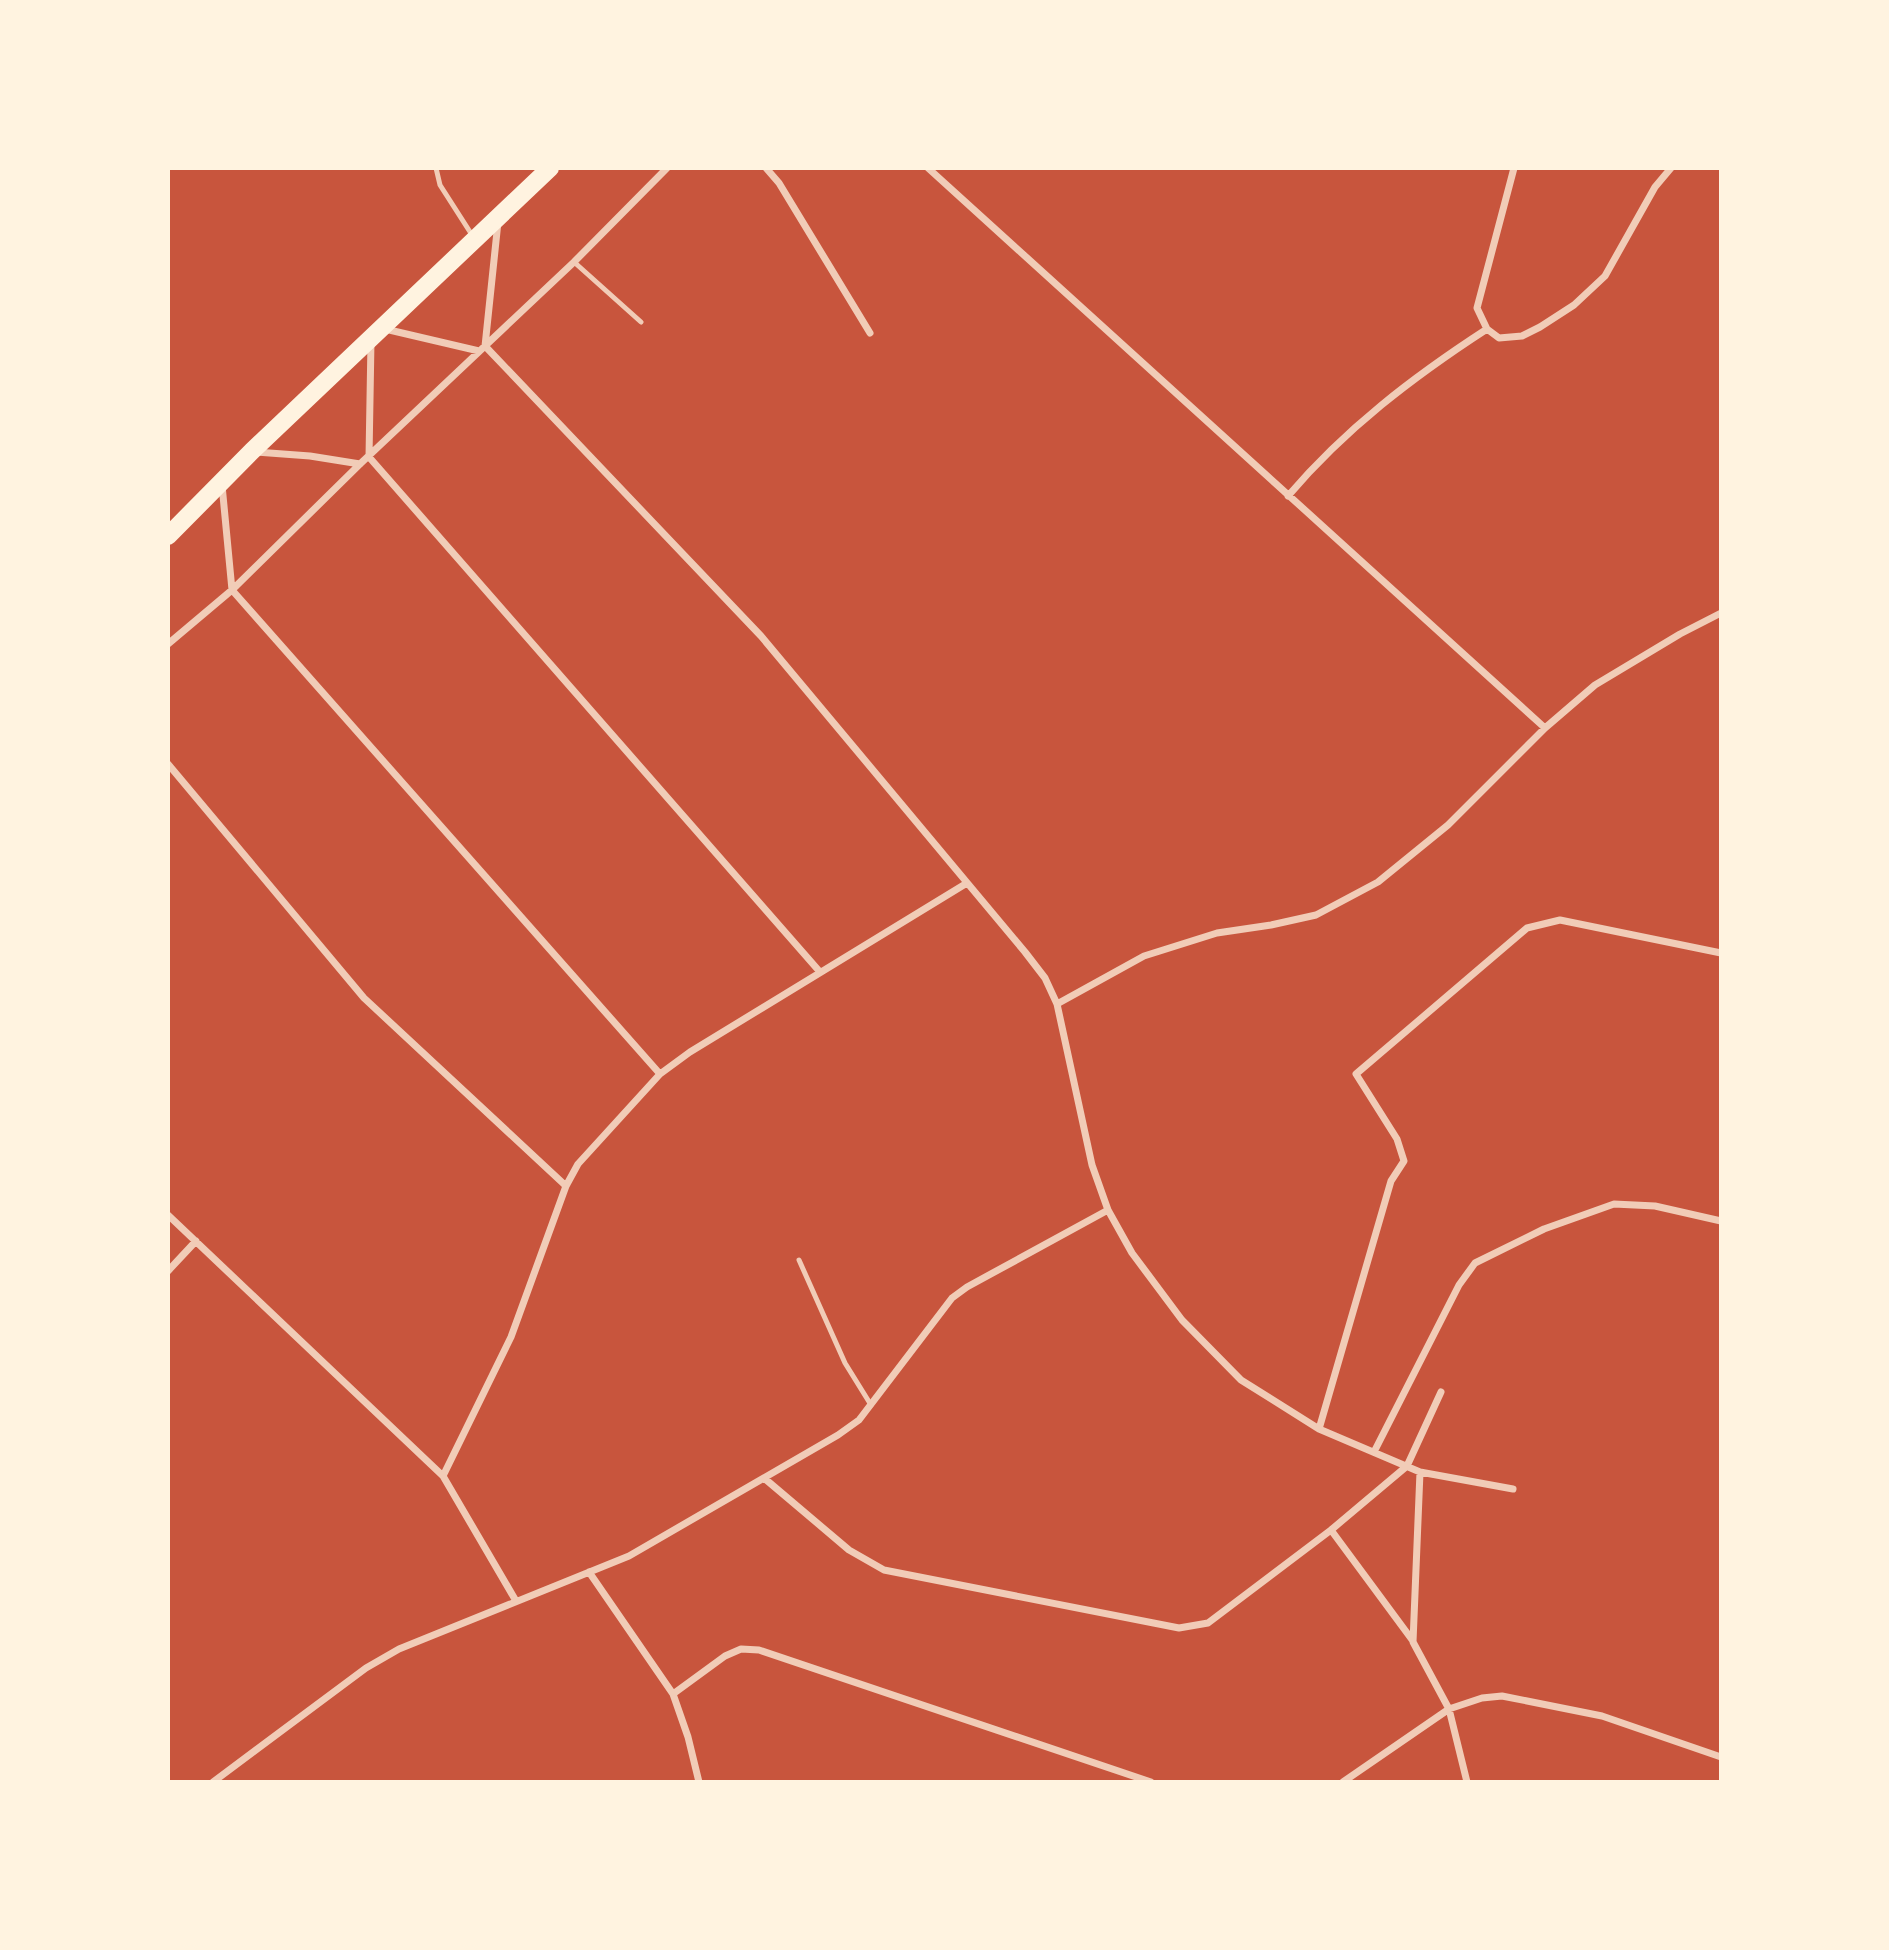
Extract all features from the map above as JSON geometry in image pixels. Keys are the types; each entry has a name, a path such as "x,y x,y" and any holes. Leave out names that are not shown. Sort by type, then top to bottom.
{"main road":[{"path":"168,536 252,451 550,168"}],"street":[{"path":"168,643 233,590 360,464 574,262 667,168"},
{"path":"766,168 779,183 870,333"},
{"path":"928,168 1545,728"},
{"path":"1514,168 1477,308 1487,329 1499,338 1522,336 1540,327 1574,305 1605,276 1655,187 1671,168"},
{"path":"482,349 498,217"},
{"path":"1288,496 1316,464 1356,426 1447,354 1487,329"},
{"path":"820,972 369,457 376,333 482,349 761,636 1025,952 1045,978 1057,1004 1092,1166 1108,1210 1132,1253 1182,1320 1241,1380 1319,1429 1420,1472 1513,1489"},
{"path":"252,451 360,464"},
{"path":"221,481 233,590 660,1074"},
{"path":"1057,1004 1144,956 1217,933 1316,915 1378,882 1448,825 1545,728 1595,685 1680,634 1721,613"},
{"path":"168,764 364,998 566,1186"},
{"path":"443,1476 511,1336 566,1186 578,1164 660,1074 690,1052 967,883"},
{"path":"1319,1429 1391,1181 1404,1161 1397,1139 1356,1074 1527,928 1560,920 1721,953"},
{"path":"1374,1452 1459,1285 1475,1263 1544,1229 1614,1204 1655,1206 1721,1221"},
{"path":"213,1782 366,1668 400,1649 640,1549 838,1435 859,1420 952,1298 967,1287 1108,1210"},
{"path":"168,1215 443,1476 516,1601"},
{"path":"168,1271 195,1241"},
{"path":"764,1478 849,1550 884,1570 1179,1628 1208,1623 1331,1530 1407,1466 1441,1392"},
{"path":"1413,1642 1420,1472"},
{"path":"1331,1530 1413,1642 1449,1709 1467,1782"},
{"path":"589,1572 673,1694 688,1737 699,1782"},
{"path":"673,1694 725,1656 741,1649 760,1650 1151,1782"},
{"path":"1343,1782 1449,1709 1482,1698 1502,1696 1602,1716 1721,1757"}],"lane":[{"path":"436,168 439,185 475,241"},
{"path":"574,262 641,322"},
{"path":"799,1260 845,1363 871,1405"}]}
